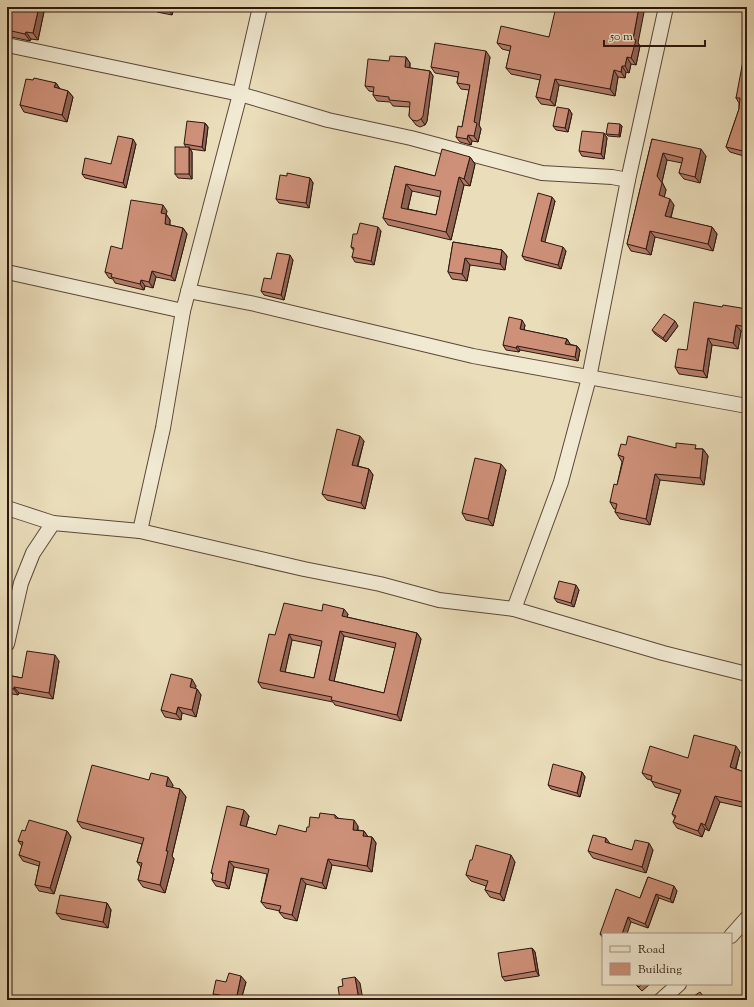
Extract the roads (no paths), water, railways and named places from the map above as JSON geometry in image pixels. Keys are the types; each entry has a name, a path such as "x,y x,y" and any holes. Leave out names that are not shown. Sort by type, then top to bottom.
{"street":[{"path":"140,532 162,428 183,312 240,94 260,7"},
{"path":"514,609 561,482 589,378 628,180 666,7"},
{"path":"7,45 240,94 328,120 410,138 542,173 612,177 628,180"},
{"path":"7,272 183,312"},
{"path":"188,291 255,304 473,356 747,406"},
{"path":"7,508 52,523 140,532 304,569 380,584 439,600 514,609 663,653 747,674"},
{"path":"7,644 21,583 33,553 52,523"},
{"path":"732,935 747,918"},
{"path":"661,1000 678,985"}]}
